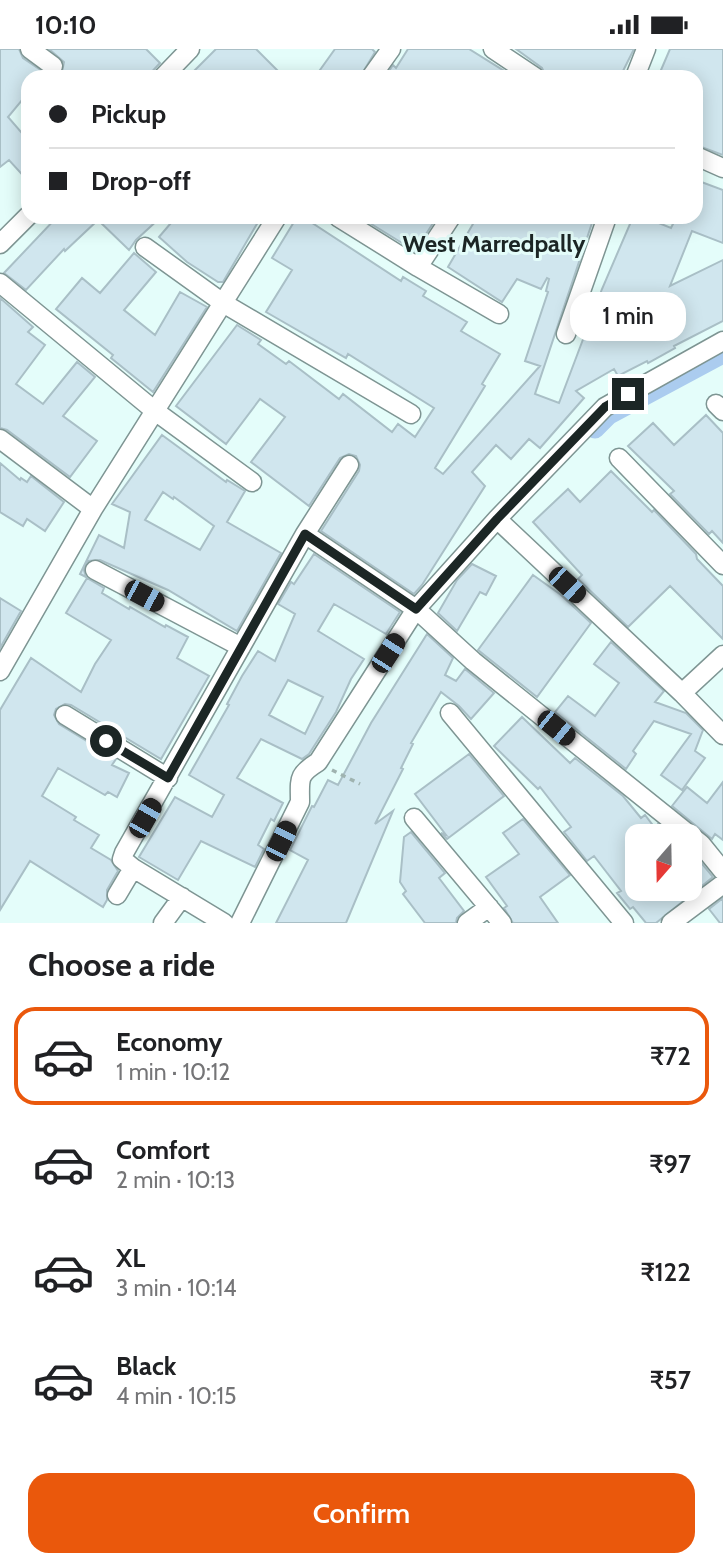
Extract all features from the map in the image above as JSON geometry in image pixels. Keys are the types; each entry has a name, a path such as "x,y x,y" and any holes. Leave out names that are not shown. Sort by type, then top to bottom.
{"street":[{"path":"30,49 53,66"},
{"path":"170,70 190,49"},
{"path":"376,70 391,49"},
{"path":"493,49 524,70"},
{"path":"638,70 646,49"},
{"path":"703,159 723,168"},
{"path":"0,244 21,223"},
{"path":"2,664 87,520 273,224"},
{"path":"349,224 499,314"},
{"path":"418,267 446,224"},
{"path":"566,334 605,224"},
{"path":"145,247 223,303 411,414"},
{"path":"0,283 155,411 252,482"},
{"path":"240,923 300,802 300,778 305,770 318,762 416,609 502,524 605,407 723,341"},
{"path":"0,439 87,520"},
{"path":"619,458 723,565"},
{"path":"223,923 201,917 182,897 122,859 312,522 349,465"},
{"path":"312,522 416,609 473,661 701,844 723,871"},
{"path":"502,524 682,693 720,725"},
{"path":"95,570 241,647"},
{"path":"682,693 723,655"},
{"path":"450,713 624,923"},
{"path":"65,715 168,778"},
{"path":"414,818 502,923"},
{"path":"117,895 133,868"},
{"path":"671,923 723,884"},
{"path":"163,923 182,897"},
{"path":"467,923 489,907"}],"path":[{"path":"318,762 360,784"}],"building":[{"path":"0,49 19,49 23,58 41,70 21,70 21,101 8,117 21,132 21,173 9,160 0,167"},
{"path":"49,49 146,49 160,63 154,70 62,70 64,62"},
{"path":"216,49 256,49 277,70 195,70"},
{"path":"335,49 372,49 375,52 364,70 320,70"},
{"path":"408,49 469,49 503,70 390,70 393,65 396,68"},
{"path":"516,49 634,49 624,70 542,68"},
{"path":"670,49 723,49 723,155 703,148 703,70 661,70"},
{"path":"703,183 723,190 723,243 692,231 670,286 723,260 723,321 674,346 675,348 648,363 647,361 618,376 614,369 576,391 584,398 540,448 529,439 511,459 496,445 472,472 485,486 414,594 321,531 359,471 360,465 356,456 349,454 340,458 309,506 251,462 285,417 260,399 226,444 176,406 237,325 261,340 258,344 286,364 289,361 339,399 343,394 392,432 398,424 415,437 434,408 348,354 346,358 266,312 292,270 272,258 293,224 314,224 401,281 403,277 426,291 423,296 467,322 461,331 500,354 482,384 485,386 435,468 443,474 540,366 525,361 548,292 549,279 547,278 541,289 517,279 502,302 448,267 473,224 592,224 535,394 559,403 630,224 661,224 671,228 673,224 703,224"},
{"path":"50,224 94,224 65,251 64,249 26,290 4,273"},
{"path":"102,224 153,224 129,250"},
{"path":"170,224 257,224 223,282 218,282 187,262 159,237"},
{"path":"371,224 432,224 415,251"},
{"path":"134,253 156,272 124,310 155,335 180,292 207,307 153,392 111,358 113,355 56,309 82,278 100,293"},
{"path":"0,298 33,327 28,332 45,345 16,384 43,404 77,362 95,377 63,416 97,441 70,477 7,430 0,428"},
{"path":"706,415 723,433 723,543 712,531 709,534 670,494 674,491 628,446 653,423 674,445"},
{"path":"162,435 226,482 227,480 245,491 227,522 281,553 237,631 168,590 100,560 88,561 84,570 86,577 80,574 99,535 124,548 130,512 112,504","holes":["163,492 173,499 174,497 214,526 200,550 145,520"]},
{"path":"0,463 20,480 21,478 27,482 31,476 64,502 45,531 27,519 23,526 0,512"},
{"path":"611,471 652,512 654,510 723,586 723,639 670,586 628,627 578,579 582,575 533,522 568,489 580,502"},
{"path":"314,554 400,612 386,634 334,604 318,631 364,659 351,679 336,712 309,754 302,759 261,739 237,778 283,803 274,821 271,819 258,845 264,849 255,867 201,841 178,880 139,857 175,797 212,817 224,795 189,775 258,651 275,661 295,614 278,604 291,582 294,584","holes":["288,680 323,697 305,734 269,715"]},
{"path":"472,564 496,576 486,595 480,592 457,631 438,613 457,580"},
{"path":"533,575 561,595 591,623 537,697 478,650"},
{"path":"87,578 104,588 102,593 129,609 130,607 188,637 177,658 209,676 161,759 71,705 65,704 56,709 54,715 59,724 116,759 112,765 129,773 117,797 108,792 105,795 58,768 42,796 99,835 91,848 111,860 118,871 107,890 107,900 103,907 30,861 0,910 0,710 31,658 81,692 111,640 66,613"},
{"path":"0,598 21,611 0,648"},
{"path":"427,634 453,658 445,675 456,681 465,669 494,693 471,719 441,692 411,743 413,744 401,768 403,769 375,824 393,811 346,923 276,923 308,860 290,850 312,806 314,807 328,780 338,785 371,723"},
{"path":"611,642 664,691 655,702 686,713 703,730 695,751 705,758 682,790 661,775 691,734 654,721 633,751 636,754 626,769 555,712 568,696 595,716 619,683 594,664"},
{"path":"522,717 570,763 575,758 623,796 641,818 645,815 652,824 625,824 625,901 683,901 656,923 646,923 617,893 621,891 594,856 587,861 564,832 571,827 540,787 538,789 494,746"},
{"path":"469,754 504,796 447,839 415,794"},
{"path":"723,782 723,840 715,834 712,839 702,831 702,824 694,824 672,806 687,787 707,803"},
{"path":"523,819 570,875 540,897 558,923 513,923 504,908 507,906 486,877 519,854 503,833"},
{"path":"411,832 445,873 439,878 464,911 456,923 425,923 403,894 406,891 400,882 404,837"},
{"path":"702,864 713,877 702,886"},
{"path":"723,898 723,923 720,923 709,909"}],"waterway":[{"path":"595,429 609,415 723,354"}],"district":[{"name":"West Marredpally","path":"494,243"}],"route":[{"path":"106,741 168,778 305,534 416,609 497,519 605,407 628,394"}]}
